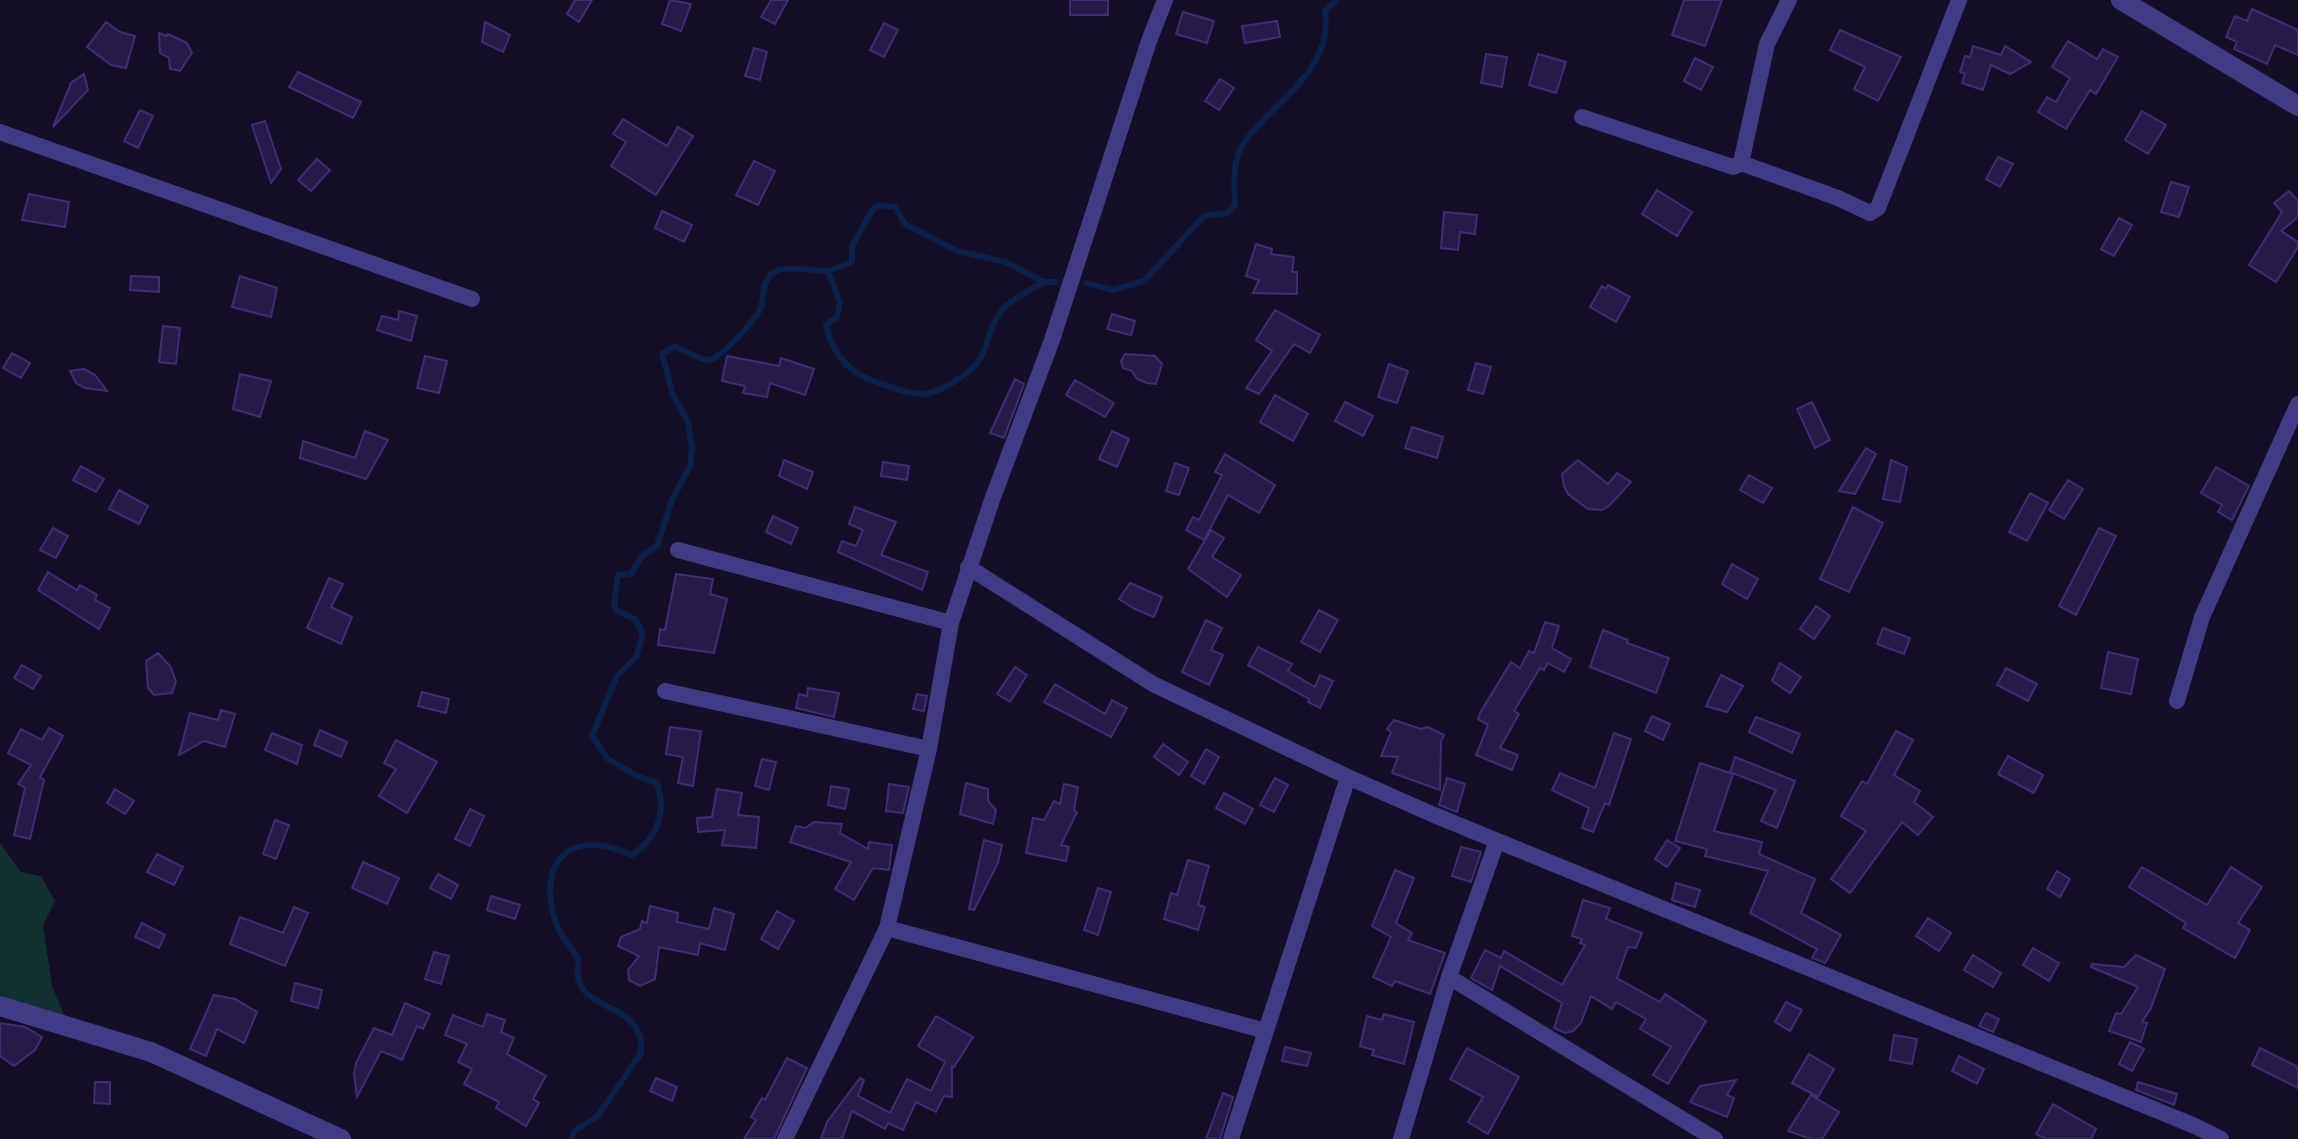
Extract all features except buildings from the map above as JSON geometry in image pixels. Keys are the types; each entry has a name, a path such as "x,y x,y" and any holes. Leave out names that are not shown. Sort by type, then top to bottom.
{"street":[{"path":"785,1139 887,928 929,749 951,623 968,567 1052,340 1165,0"},
{"path":"1741,163 1767,44 1789,0"},
{"path":"1582,117 1733,167 1741,163 1838,198 1870,213 1878,208 1959,0"},
{"path":"2121,0 2298,106"},
{"path":"0,132 472,299"},
{"path":"2177,701 2202,617 2298,404"},
{"path":"678,550 951,623"},
{"path":"968,567 1153,684 1348,777 2221,1139"},
{"path":"665,691 929,749"},
{"path":"1231,1139 1348,777"},
{"path":"1401,1139 1449,977 1497,841"},
{"path":"887,928 1266,1031"},
{"path":"1449,977 1715,1139"},
{"path":"0,1006 151,1052 341,1139"}],"green space":[{"path":"0,843 21,872 41,876 55,901 43,925 52,986 65,1017 0,998"}],"waterway":[{"path":"1086,283 1113,290 1144,281 1204,216 1227,213 1235,205 1234,174 1239,150 1311,68 1325,32 1325,11 1337,0"},
{"path":"828,271 852,262 852,246 873,209 879,205 895,207 905,224 957,251 1006,262 1044,282 1055,282"},
{"path":"572,1139 574,1131 597,1117 641,1053 639,1035 632,1022 584,990 578,978 579,960 560,932 553,914 550,886 558,861 567,852 596,845 632,855 648,841 658,824 661,804 657,783 637,776 608,759 592,736 617,676 636,657 643,634 635,619 617,611 614,605 618,575 631,574 642,556 657,546 672,500 690,466 692,448 688,422 673,395 662,354 674,346 701,358 714,358 753,320 761,307 766,282 773,273 788,268 828,271 840,302 837,317 826,325 832,344 843,361 866,378 905,392 931,393 970,371 980,359 995,320 1003,309 1044,282"}]}
